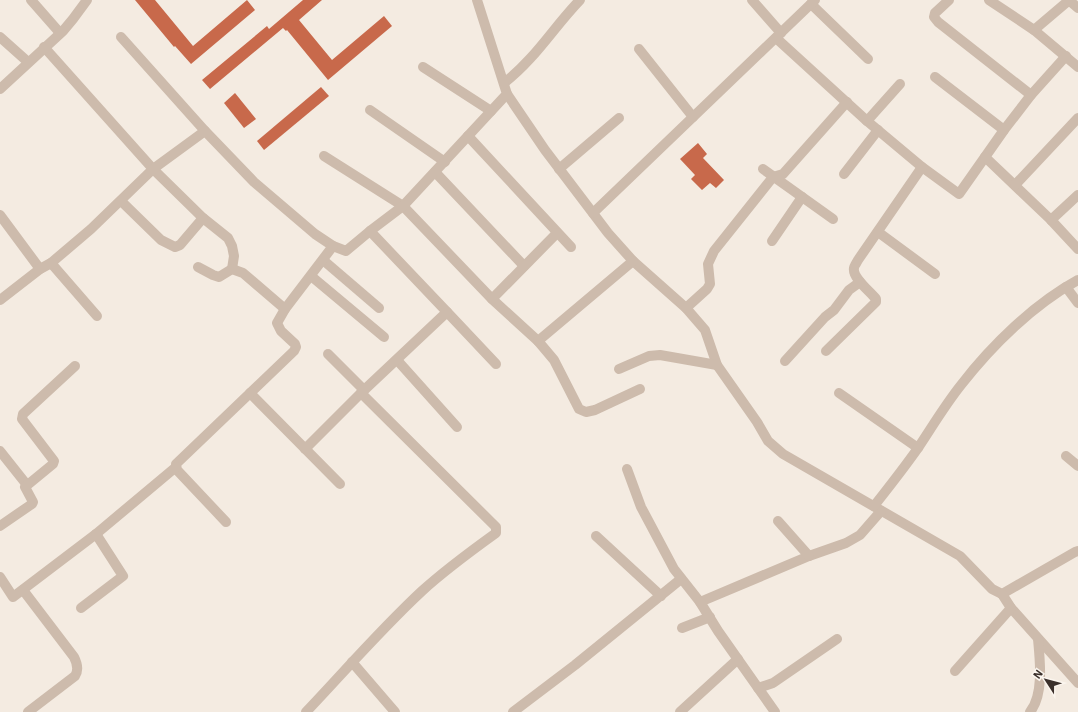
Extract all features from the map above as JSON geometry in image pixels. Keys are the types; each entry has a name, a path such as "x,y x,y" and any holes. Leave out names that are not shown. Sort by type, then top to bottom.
{"street":[{"path":"32,0 60,34"},
{"path":"0,89 44,47 60,34 88,0"},
{"path":"477,0 507,94 545,150 608,233 633,261 686,308 705,330 717,365 757,422 768,441 782,454 960,556 992,589 1002,594 1011,608 1078,683"},
{"path":"752,0 778,36 847,102 922,167 959,194 1004,130 1066,56"},
{"path":"949,0 935,13 934,17 938,22 1031,96"},
{"path":"989,0 1034,30 1078,67"},
{"path":"504,83 532,58 574,2"},
{"path":"593,213 813,2 868,59"},
{"path":"1034,30 1067,2 1072,2 1078,8"},
{"path":"0,37 28,62"},
{"path":"121,37 254,182 316,234 333,246 346,251 375,226 403,206 507,94"},
{"path":"44,47 153,169 203,218 228,238 232,246 234,256 232,269"},
{"path":"639,49 693,117"},
{"path":"423,67 491,111"},
{"path":"935,77 1004,130"},
{"path":"868,121 900,84"},
{"path":"686,308 707,289 710,284 708,264 714,251 773,177 783,174 847,102"},
{"path":"370,110 445,162"},
{"path":"559,169 619,118"},
{"path":"1015,185 1078,118"},
{"path":"844,174 878,130"},
{"path":"0,300 40,269 51,263 91,229 153,169 206,131"},
{"path":"468,136 571,247"},
{"path":"324,156 403,206 492,299 538,341 554,360 579,409 586,412 595,410 640,389"},
{"path":"985,157 1076,243"},
{"path":"826,351 876,302 873,294 855,275 854,269 922,167"},
{"path":"763,169 833,219"},
{"path":"435,172 524,266"},
{"path":"1052,220 1078,195"},
{"path":"772,241 802,197"},
{"path":"120,201 161,240 175,247 180,245 203,218"},
{"path":"0,215 40,269"},
{"path":"370,231 496,364"},
{"path":"878,232 935,274"},
{"path":"492,299 557,233"},
{"path":"0,577 13,597 96,534 176,467 177,462 294,351 295,344 280,330 278,323 285,309 333,246"},
{"path":"323,260 380,308"},
{"path":"538,341 633,261"},
{"path":"51,263 97,316"},
{"path":"198,267 213,275 219,276 232,269 243,273 285,309"},
{"path":"311,276 384,337"},
{"path":"700,602 809,556 846,543 860,535 960,386 976,367 1027,316 1044,302 1078,280"},
{"path":"785,361 824,317 834,310 849,290 860,282"},
{"path":"1066,287 1078,302"},
{"path":"305,449 446,312"},
{"path":"306,712 352,662 422,592 444,572 497,530 496,527 363,392 328,354"},
{"path":"619,369 649,356 660,355 717,365"},
{"path":"397,360 458,427"},
{"path":"0,526 32,504 33,502 25,489 27,485 53,464 54,461 22,417 27,409 75,366"},
{"path":"250,393 340,484"},
{"path":"839,393 918,448"},
{"path":"0,450 27,485"},
{"path":"1066,456 1078,466"},
{"path":"176,467 177,470 226,522"},
{"path":"627,469 641,507 674,569 700,602 775,712"},
{"path":"778,522 809,556"},
{"path":"81,608 123,576 96,534"},
{"path":"596,536 661,596"},
{"path":"1002,594 1078,551"},
{"path":"513,712 575,665 682,579"},
{"path":"23,590 74,656 78,672 76,676 28,712"},
{"path":"955,671 1011,608"},
{"path":"682,628 710,617"},
{"path":"758,688 773,683 837,639"},
{"path":"1030,712 1038,694 1040,667 1038,639"},
{"path":"680,712 738,659"},
{"path":"352,662 395,712"}],"building":[{"path":"135,0 155,0 193,46 247,0 255,10 191,64 175,46 174,47"},
{"path":"303,0 322,0 299,20 332,60 384,16 392,26 328,80 287,30 286,31 283,28 210,89 202,80 267,26 269,29"},
{"path":"321,87 329,96 264,150 257,141"},
{"path":"235,93 256,119 244,128 224,103"},
{"path":"698,143 707,154 703,158 724,180 716,188 710,183 702,190 691,179 695,175 680,159"}]}
